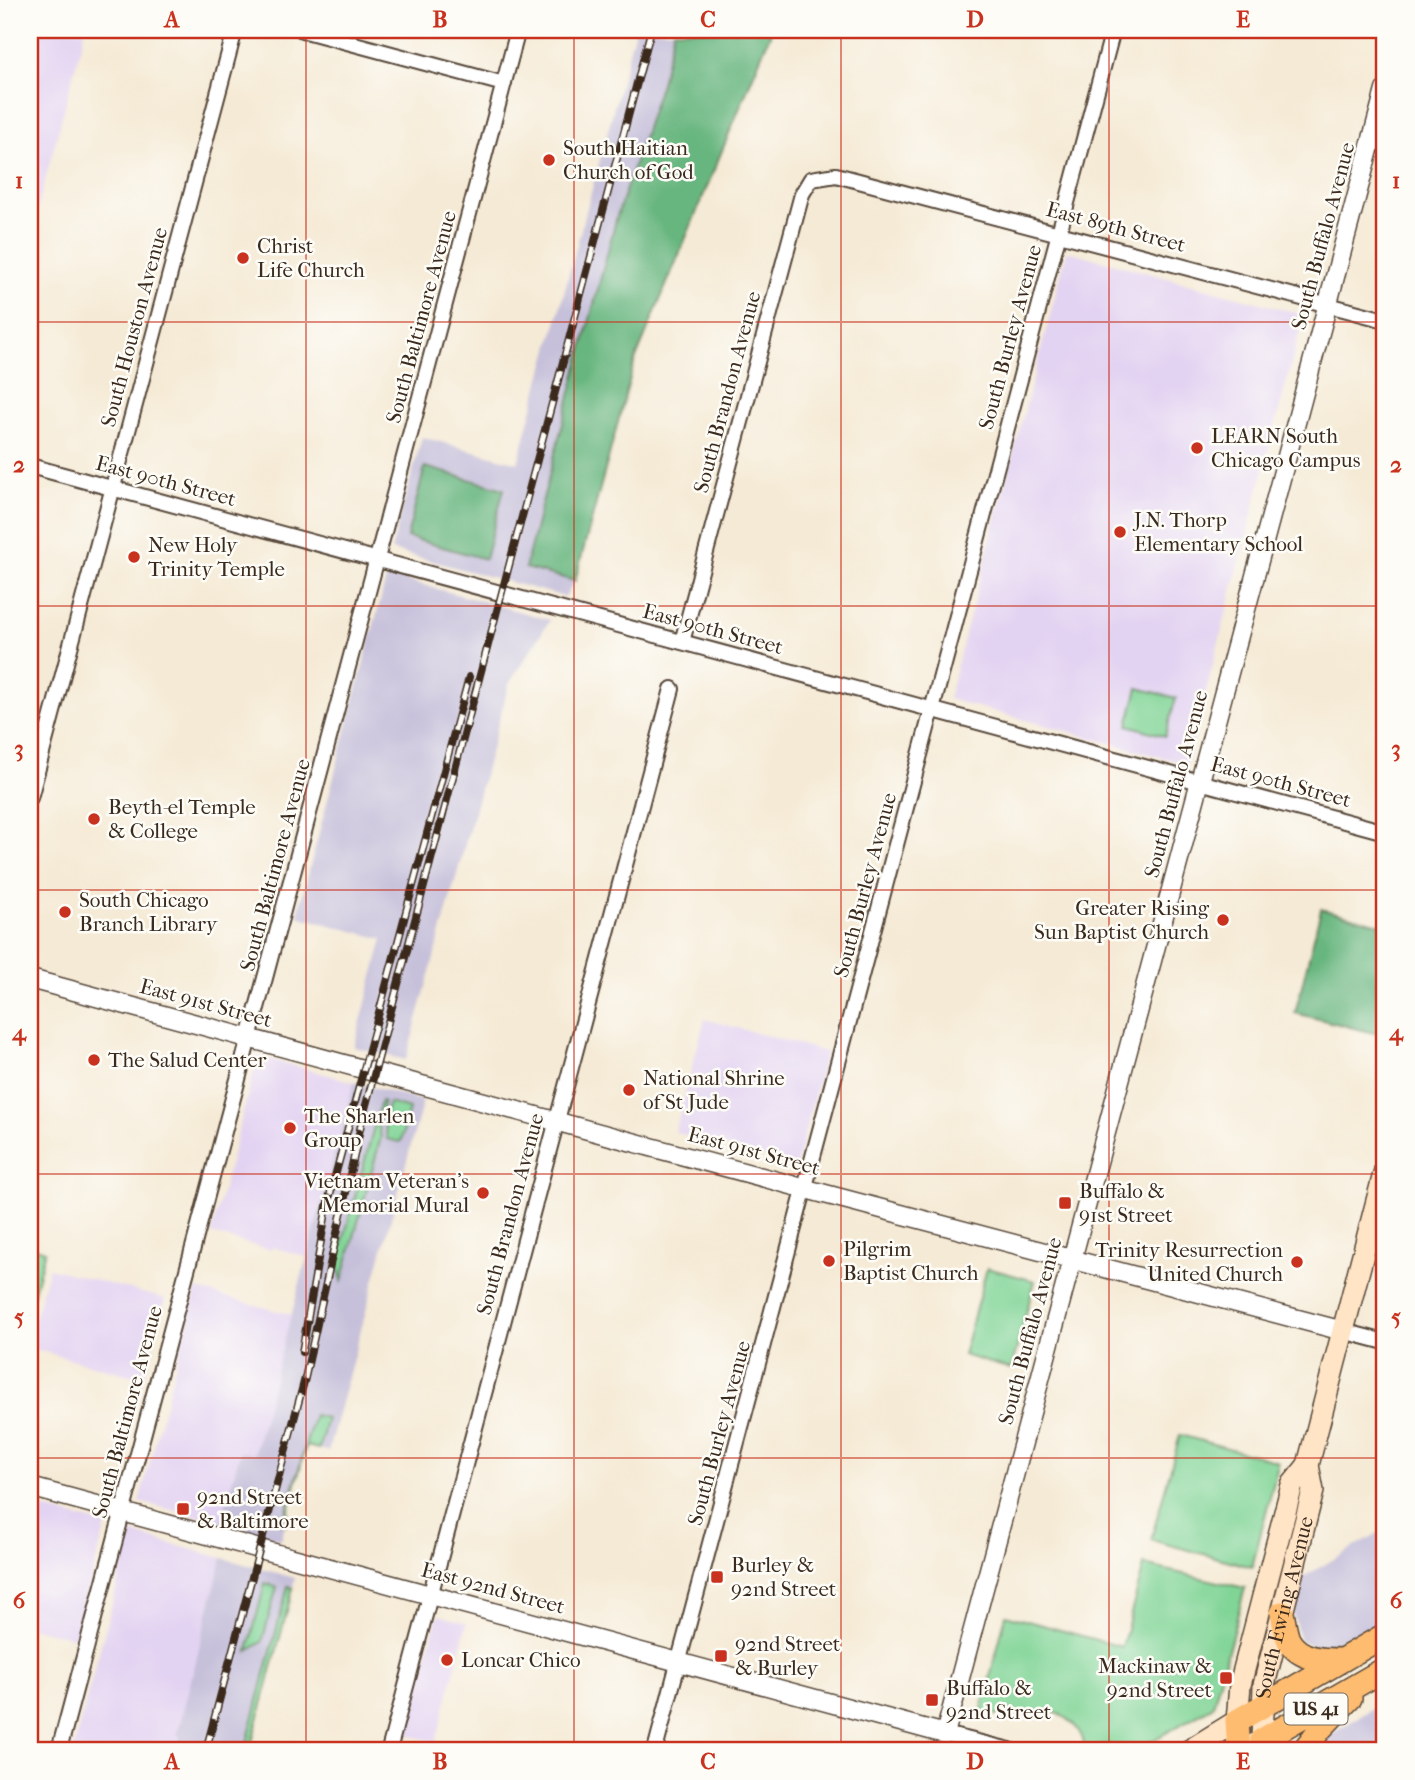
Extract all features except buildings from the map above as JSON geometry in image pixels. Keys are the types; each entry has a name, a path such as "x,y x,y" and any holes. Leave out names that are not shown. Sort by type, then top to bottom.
{"main road":[{"path":"1190,1750 1237,1721 1240,1685 1288,1498 1292,1485 1308,1465 1385,1170"},
{"name":"South Ewing Avenue","path":"1257,1747 1264,1685 1313,1491 1308,1465"},
{"path":"1282,1613 1289,1642 1303,1654 1319,1661 1342,1660"},
{"name":"US 41","path":"1237,1721 1385,1635"},
{"path":"1304,1750 1321,1728 1378,1673"},
{"name":"US 41","path":"1257,1747 1378,1673"},
{"name":"South Ewing Avenue","path":"1237,1721 1239,1750"}],"street":[{"name":"South Houston Avenue","path":"30,798 234,30"},
{"path":"302,30 504,84"},
{"name":"South Baltimore Avenue","path":"59,1750 518,30"},
{"name":"South Burley Avenue","path":"655,1750 1113,30"},
{"name":"South Buffalo Avenue","path":"945,1734 1385,90"},
{"name":"East 89th Street","path":"836,174 1385,320"},
{"name":"South Brandon Avenue","path":"682,642 802,194 811,178 836,174"},
{"name":"East 90th Street","path":"30,466 1385,832"},
{"name":"South Brandon Avenue","path":"389,1750 672,689"},
{"name":"East 91st Street","path":"30,979 1385,1342"},
{"name":"East 92nd Street","path":"30,1487 1010,1750"}],"shaded area":[{"path":"30,30 85,30 30,237"},
{"path":"635,30 772,30 634,363 575,581 565,597 391,550 422,437 518,463"},
{"name":"J.N. Thorp Elementary School","path":"1067,251 1304,315 1187,764 948,699"},
{"path":"387,575 550,620 509,684 406,1060 354,1047 383,939 297,916"},
{"path":"705,1019 826,1052 796,1166 675,1132"},
{"path":"258,1056 354,1082 307,1257 211,1234"},
{"path":"354,1082 423,1101 328,1451 306,1446 281,1540 221,1522 240,1452 254,1454"},
{"path":"49,1268 165,1299 144,1379 30,1348 30,1333"},
{"path":"196,1289 292,1315 254,1455 240,1452 221,1522 139,1502"},
{"path":"30,1505 106,1525 75,1638 30,1627"},
{"path":"1385,1529 1385,1623 1363,1636 1322,1650 1300,1640 1293,1613 1300,1579"},
{"path":"131,1533 222,1558 178,1735 180,1736 176,1750 73,1750"},
{"path":"222,1558 295,1578 250,1750 176,1750 180,1736 177,1735"},
{"path":"438,1615 467,1623 436,1742 405,1734"},
{"path":"1385,1700 1385,1750 1311,1750 1327,1737"}],"green space":[{"path":"674,30 772,30 634,363 575,581 525,568 617,216 661,83"},
{"path":"425,467 504,489 485,559 407,537"},
{"path":"1138,688 1176,698 1165,736 1128,725"},
{"path":"1321,909 1385,925 1385,1036 1295,1013"},
{"path":"381,1101 384,1102 378,1123 381,1137 342,1281 337,1263"},
{"path":"389,1103 409,1109 399,1142 387,1139 384,1118"},
{"path":"30,1246 45,1251 30,1306"},
{"path":"987,1268 1035,1281 1011,1369 963,1355"},
{"path":"314,1415 327,1418 319,1449 306,1446 283,1525"},
{"path":"1180,1435 1279,1462 1252,1567 1151,1540"},
{"path":"1144,1565 1245,1588 1213,1706 1136,1750 1085,1750 1078,1730 1069,1719 1046,1711 1006,1714 981,1712 1006,1615 1122,1647"},
{"path":"265,1583 277,1587 262,1642 248,1651"},
{"path":"288,1586 293,1588 250,1750 245,1750"}],"railway":[{"path":"206,1750 305,1378 362,1120 651,30"},
{"path":"302,1352 327,1206 469,677"}],"place":[{"name":"South Haitian Church of God","path":"549,160"},
{"name":"Christ Life Church","path":"243,258"},
{"name":"LEARN South Chicago Campus","path":"1197,448"},
{"name":"J.N. Thorp Elementary School","path":"1120,532"},
{"name":"New Holy Trinity Temple","path":"134,557"},
{"name":"Beyth-el Temple & College","path":"94,819"},
{"name":"South Chicago Branch Library","path":"65,912"},
{"name":"Greater Rising Sun Baptist Church","path":"1223,920"},
{"name":"The Salud Center","path":"94,1060"},
{"name":"National Shrine of St Jude","path":"629,1090"},
{"name":"The Sharlen Group","path":"290,1128"},
{"name":"Vietnam Veteran's Memorial Mural","path":"483,1193"},
{"name":"Buffalo & 91st Street","path":"1065,1203"},
{"name":"Pilgrim Baptist Church","path":"829,1261"},
{"name":"Trinity Resurrection United Church","path":"1297,1262"},
{"name":"92nd Street & Baltimore","path":"183,1509"},
{"name":"Burley & 92nd Street","path":"717,1577"},
{"name":"92nd Street & Burley","path":"721,1656"},
{"name":"Loncar Chico","path":"447,1660"},
{"name":"Mackinaw & 92nd Street","path":"1226,1678"},
{"name":"Buffalo & 92nd Street","path":"932,1700"}]}
